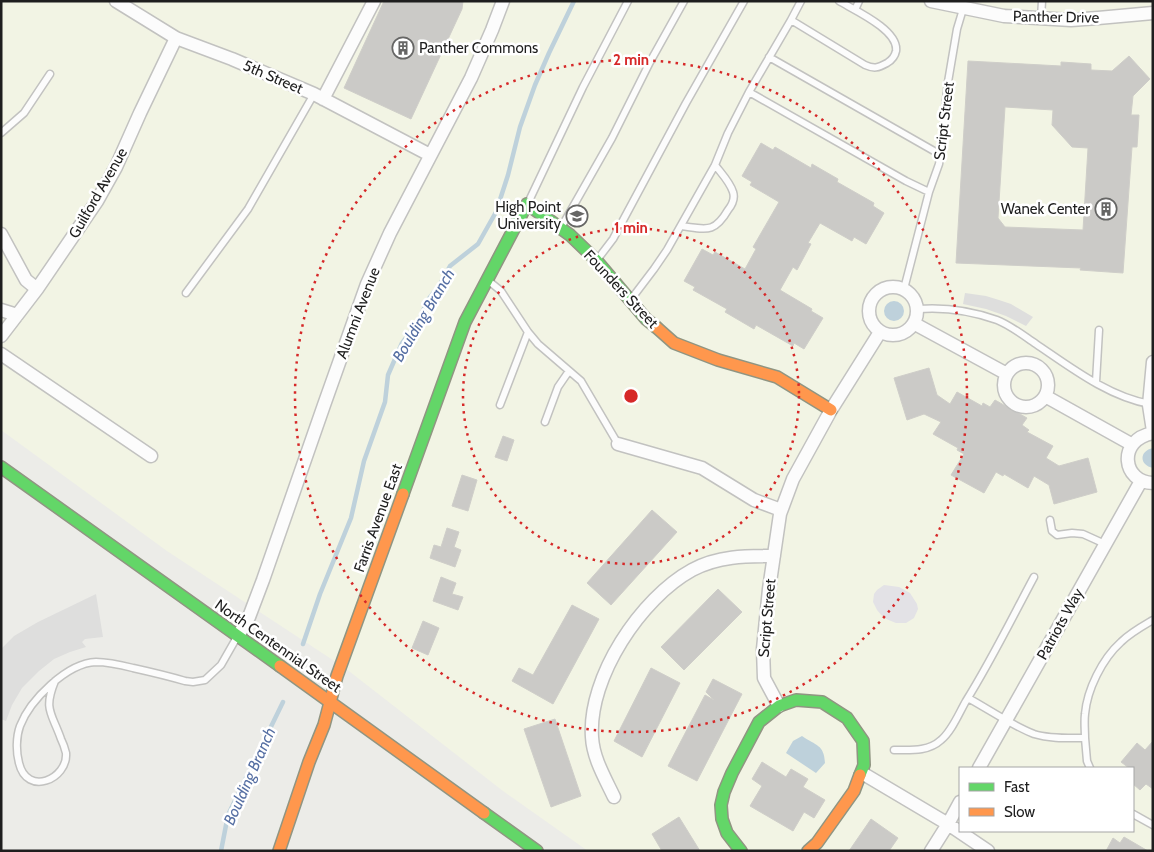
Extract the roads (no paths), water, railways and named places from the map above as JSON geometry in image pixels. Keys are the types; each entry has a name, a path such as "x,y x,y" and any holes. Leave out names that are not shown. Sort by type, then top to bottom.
{"street":[{"name":"5th Street","path":"116,1 176,38 232,59 318,96 430,155"},
{"path":"318,96 374,1"},
{"name":"Alumni Avenue","path":"238,636 249,617 263,580 367,284 390,233 471,78 504,1"},
{"name":"Panther Drive","path":"931,1 1004,16 1072,20 1153,13"},
{"name":"Guilford Avenue","path":"1,336 37,289 97,201 116,167 176,38"},
{"name":"Founders Street","path":"527,204 570,235 596,260 646,319 674,343 718,360 777,377 831,410"},
{"name":"Farris Avenue East","path":"279,851 309,762 324,725 337,676 465,322 527,204"},
{"path":"1,234 26,280 37,289"},
{"path":"887,288 904,289 916,300 918,309 918,317 910,330 895,336 880,332 870,320 870,304 873,297 879,291 887,288"},
{"path":"1,310 17,315"},
{"path":"915,324 1007,374"},
{"name":"Script Street","path":"779,706 764,678 763,649 769,590 781,510 793,479 831,410 880,332"},
{"path":"1,354 151,456"},
{"path":"1045,396 1132,444 1137,438 1153,432 1151,404 1153,362"},
{"path":"1023,363 1031,363 1038,366 1048,381 1045,396 1038,404 1030,406 1015,404 1004,389 1004,381 1007,374 1012,368 1023,363"},
{"path":"618,444 702,468 754,500 781,510"},
{"name":"Patriots Way","path":"980,767 1105,544 1147,482 1134,476 1130,469 1128,452 1132,444"},
{"name":"North Centennial Street","path":"1,467 538,851"},
{"path":"614,797 597,760 592,737 593,709 602,680 615,653 628,633 665,589 692,570 723,558 774,556"},
{"path":"741,851 726,833 721,805 724,792 759,722 779,706 796,700 822,702 847,718 863,741 864,765 854,791 817,843 808,851"},
{"path":"862,773 959,831"},
{"path":"931,851 959,804"},
{"path":"960,832 988,851"}],"lane":[{"path":"527,204 583,87 628,1"},
{"path":"560,228 612,138 650,62 684,1"},
{"path":"596,260 613,239 686,102 744,1"},
{"path":"630,301 654,269 681,226 715,165 749,92 801,1"},
{"path":"791,20 865,65 873,68 891,61 896,53 896,44 891,35 882,27 839,1"},
{"path":"855,10 859,1"},
{"path":"1041,18 1042,1"},
{"name":"Script Street","path":"904,289 928,192 941,155 948,82 957,29 963,9"},
{"path":"769,58 941,155"},
{"path":"1,133 24,113 50,74"},
{"path":"749,92 928,192"},
{"path":"186,293 248,208 318,96"},
{"path":"681,226 706,229 715,227 721,222 731,207 734,198 733,190 715,165"},
{"path":"487,279 502,292 538,344 581,381 618,444"},
{"path":"918,309 935,307 969,312 998,321 1096,382 1129,400 1151,404"},
{"path":"1096,382 1099,330"},
{"path":"500,404 528,332"},
{"path":"545,422 558,387 569,371"},
{"path":"1050,520 1052,531 1058,535 1082,534 1105,544"},
{"path":"894,750 916,750 929,747 941,740 952,726 968,698 1034,577"},
{"path":"1090,767 1087,761 1084,715 1095,679 1119,643 1137,629 1153,620"},
{"path":"55,681 48,703 50,713 64,747 65,760 64,765 55,776 47,781 36,782 28,778 20,768 17,741 19,727 45,688 55,681 78,666 95,662 115,664 185,681 206,680 221,665 238,636"},
{"path":"968,698 1006,720 1036,734 1053,737 1085,738"},
{"path":"1134,815 1153,825"}],"water":[{"path":"894,301 901,304 904,311 901,318 894,321 887,318 884,311 887,304"},
{"path":"1153,448 1153,468 1145,464 1142,458 1145,452"},
{"path":"802,736 818,746 823,752 825,763 816,773 786,753 793,741"}],"waterway":[{"name":"Boulding Branch","path":"303,644 320,594 351,518 364,461 385,402 388,375 402,343 419,320 427,301 439,286 450,266 478,244 496,212 520,127 535,85 574,1"},
{"name":"Boulding Branch","path":"221,851 228,815 283,702"}],"place":[{"name":"Panther Commons","path":"403,48"},
{"name":"Wanek Center","path":"1106,209"},
{"name":"High Point University","path":"577,216"}]}
